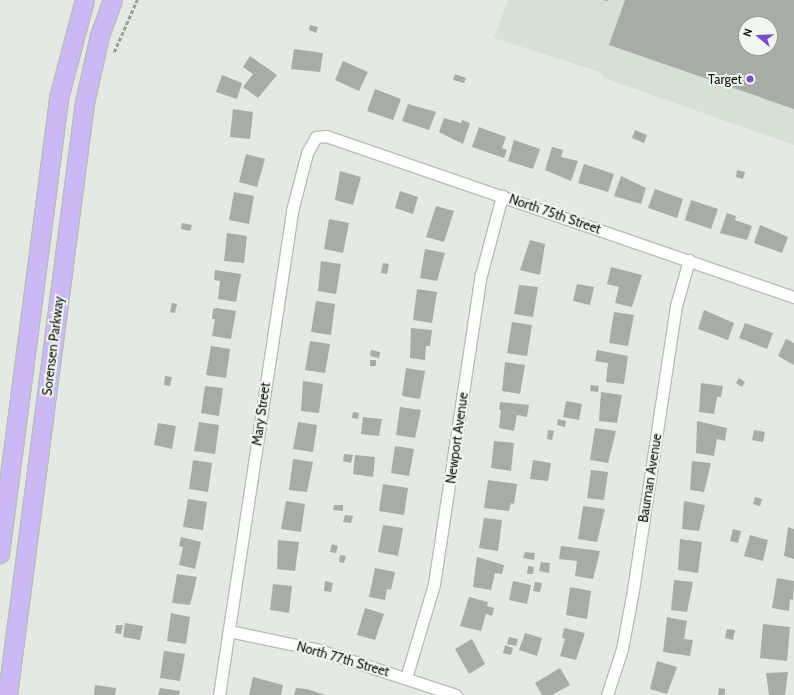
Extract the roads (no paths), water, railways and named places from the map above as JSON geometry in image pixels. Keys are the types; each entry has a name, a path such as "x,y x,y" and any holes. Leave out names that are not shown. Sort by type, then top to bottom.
{"main road":[{"name":"Sorensen Parkway","path":"0,554 59,98 85,0"},
{"name":"Sorensen Parkway","path":"8,695 85,103 99,43 113,0"}],"street":[{"name":"North 75th Street","path":"316,137 326,136 794,297"},
{"name":"Mary Street","path":"219,695 292,211 307,153 316,137"},
{"name":"Newport Avenue","path":"406,678 434,584 481,275 502,196"},
{"name":"Bauman Avenue","path":"607,695 622,649 633,590 676,306 689,260"},
{"name":"North 77th Street","path":"229,631 320,650 456,695"}],"place":[{"name":"Target","path":"750,79"}]}
